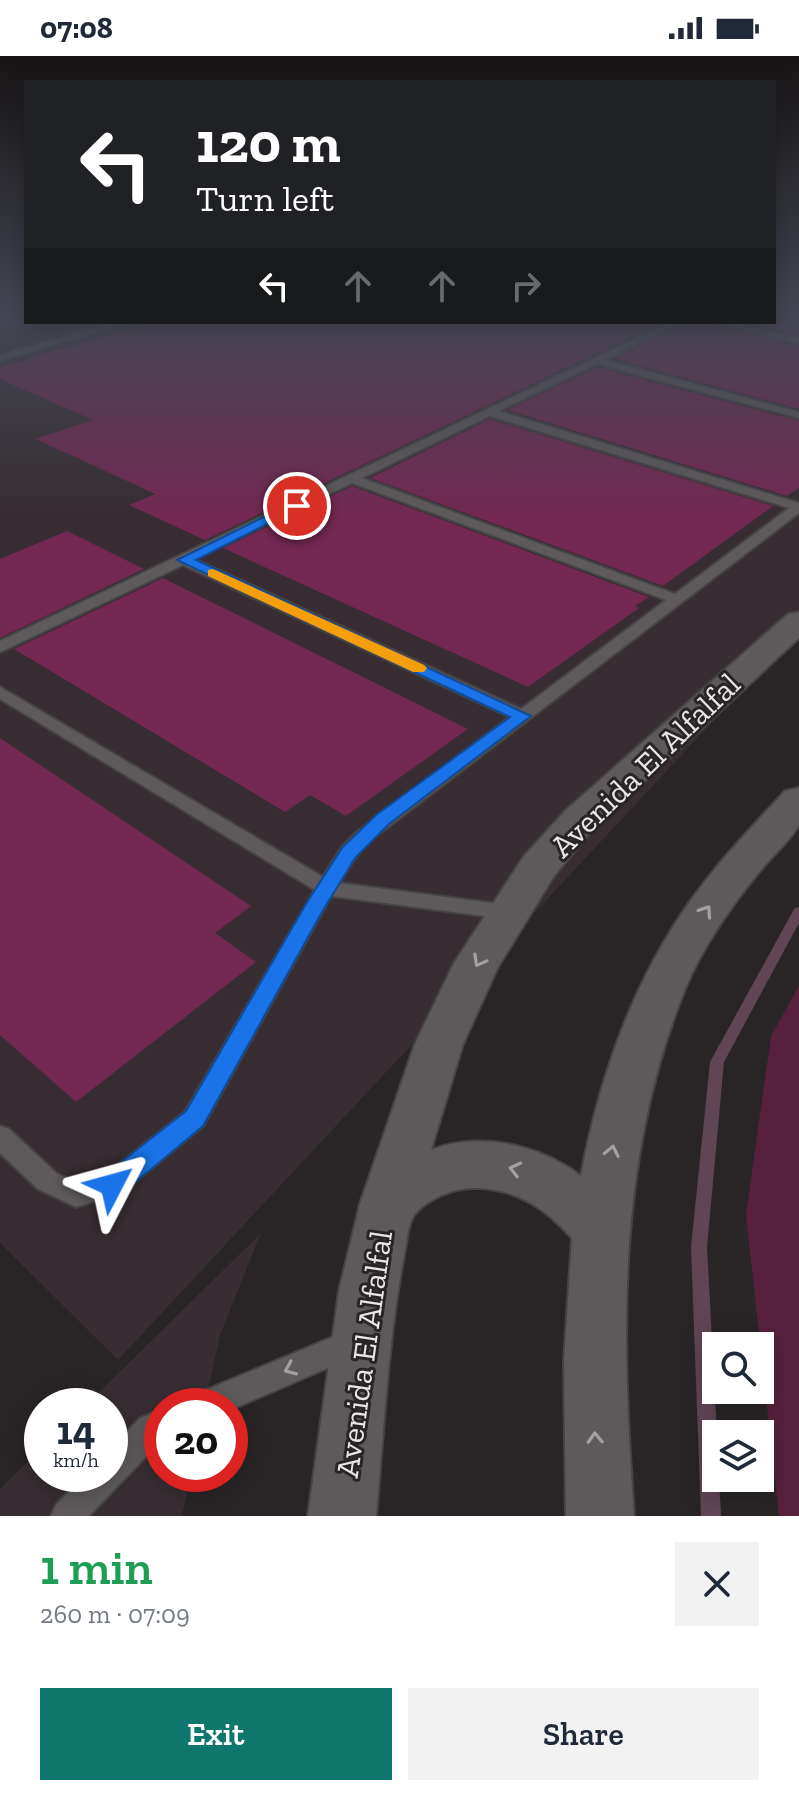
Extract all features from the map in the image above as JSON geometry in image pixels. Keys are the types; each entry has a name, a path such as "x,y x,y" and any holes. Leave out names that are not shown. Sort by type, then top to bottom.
{"street":[{"name":"Avenida El Alfalfal","path":"342,1516 368,1291 387,1204 439,1044 477,963 539,866 579,820 799,621"},
{"path":"600,1516 593,1364 600,1228 619,1114 655,1006 676,961 727,881 799,800"},
{"path":"387,1204 419,1179 441,1170 489,1164 514,1168 551,1183 583,1207 600,1228"}],"lane":[{"path":"0,647 557,381"},
{"path":"672,381 799,415"},
{"path":"493,413 798,507"},
{"path":"353,479 674,598"},
{"path":"0,1137 47,1181 76,1195 112,1185 194,1119 326,888 348,853 364,836 798,507"},
{"path":"184,560 522,716"},
{"path":"0,692 326,888 507,912"},
{"path":"247,1388 362,1338"},
{"path":"128,1453 144,1436"},
{"path":"67,1516 90,1492"}],"shaded area":[{"path":"0,381 799,381 799,629 118,1360 0,1243"},
{"path":"799,986 799,1516 779,1516 774,1470 774,1420 768,1420 767,1404 774,1404 774,1332 759,1332 746,1215 771,1036"},
{"path":"261,1233 220,1335 209,1388 144,1388 144,1492 187,1492 182,1516 0,1516 0,1489 24,1466 24,1492 128,1492 128,1388 103,1388"}],"building":[{"path":"5,381 539,381 205,540 129,505 155,494 36,439 93,420"},
{"path":"567,381 650,381 799,421 799,488 787,496 507,410"},
{"path":"695,381 799,381 799,409"},
{"path":"490,419 773,506 663,586 370,478"},
{"path":"352,486 649,597 635,606 639,608 528,687 223,548"},
{"path":"67,531 144,569 0,638 0,559"},
{"path":"163,578 468,729 346,816 310,795 285,812 14,649"},
{"path":"0,738 251,906 215,933 256,962 76,1102 0,1035"}],"waterway":[{"path":"711,1516 699,1247 717,1062 799,911"}],"slow traffic":[{"path":"213,573 419,668"}],"route":[{"path":"112,1185 194,1119 348,853 382,820 522,716 184,560 297,506"}]}
